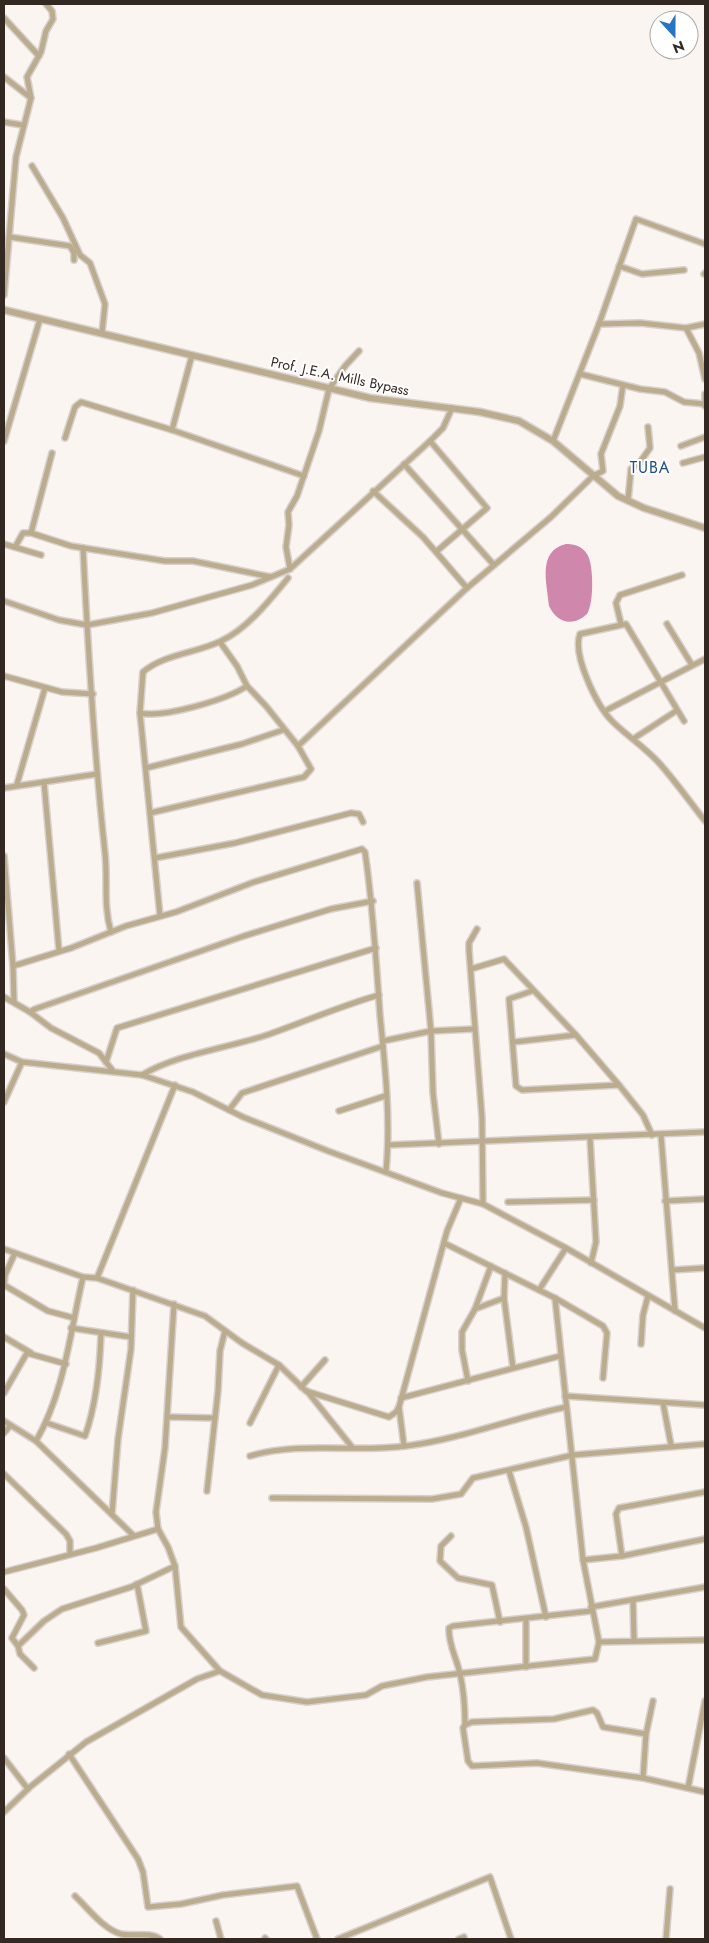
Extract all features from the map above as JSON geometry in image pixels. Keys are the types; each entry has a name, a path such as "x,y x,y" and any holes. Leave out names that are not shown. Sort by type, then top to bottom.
{"street":[{"path":"4,294 16,157 22,125 31,98 27,77 39,56 46,31 53,19 52,11 46,4"},
{"path":"4,18 39,56"},
{"path":"4,77 31,98"},
{"path":"4,122 22,125"},
{"path":"32,166 63,218 80,256 90,263 105,304 102,333"},
{"path":"553,441 599,324 636,219 705,244"},
{"path":"10,237 70,246 74,260"},
{"path":"619,266 642,274 684,270"},
{"name":"Prof. J.E.A. Mills Bypass","path":"4,310 370,398 500,415 519,421 553,441 593,476 628,502 704,528"},
{"path":"4,442 40,319"},
{"path":"599,324 640,323 686,328 705,324"},
{"path":"686,328 699,353 705,380"},
{"path":"290,569 286,547 290,525 288,512 295,502 319,431 329,389 344,366 359,351"},
{"path":"172,430 192,355"},
{"path":"580,374 623,385 665,392 680,400 705,405 705,394"},
{"path":"298,746 467,588 551,517 593,476 603,471 601,454 620,406 623,385"},
{"path":"65,438 75,406 81,402 172,430 304,476"},
{"path":"4,601 59,620 87,625 152,613 271,578 290,569 373,491 430,441 443,428 452,408"},
{"path":"628,502 631,469 640,462 650,448 648,427"},
{"path":"681,446 705,437"},
{"path":"430,441 486,504 486,511 437,551"},
{"path":"31,533 52,453"},
{"path":"683,463 705,458"},
{"path":"404,464 494,565"},
{"path":"373,491 437,551 467,588"},
{"path":"15,547 23,533 31,533 83,548 165,561 193,561 271,578"},
{"path":"4,544 41,555"},
{"path":"83,548 97,774 108,876 105,903 112,932"},
{"path":"620,624 616,603 620,595 682,574"},
{"path":"160,916 140,713 143,672 155,665 220,642 242,626 288,578"},
{"path":"684,721 626,624 580,634 584,676 611,720 659,763 705,821"},
{"path":"667,624 692,666"},
{"path":"150,813 304,778 310,769 298,746 283,730 270,710 247,686 237,666 220,642"},
{"path":"605,711 705,659"},
{"path":"4,676 46,688 79,694 93,694"},
{"path":"140,713 152,716 222,699 247,686"},
{"path":"17,784 46,688"},
{"path":"633,739 676,710"},
{"path":"146,768 242,744 283,730"},
{"path":"4,788 17,784 97,774"},
{"path":"44,782 59,952"},
{"path":"155,858 235,843 351,813 359,814 363,822"},
{"path":"13,966 59,952 254,882 362,849 365,852 373,901 388,1145 386,1171"},
{"path":"4,856 14,1002"},
{"path":"417,883 431,1031 439,1144"},
{"path":"30,1012 244,936 331,909 373,901"},
{"path":"477,929 469,943 482,1141 483,1204"},
{"path":"106,1062 117,1028 376,948"},
{"path":"471,969 504,960 576,1035 619,1085 643,1115 652,1135"},
{"path":"532,991 509,999 514,1042 516,1086 522,1090 619,1085"},
{"path":"142,1075 166,1064 267,1035 346,1004 379,995"},
{"path":"4,997 30,1012 51,1028 99,1052 113,1071"},
{"path":"229,1110 242,1093 383,1043 431,1031 474,1029"},
{"path":"514,1042 576,1035"},
{"path":"4,1054 22,1062 142,1075 175,1085 229,1110 337,1154 483,1204 566,1248 705,1328"},
{"path":"4,1102 22,1062"},
{"path":"97,1278 175,1085"},
{"path":"338,1111 385,1096"},
{"path":"388,1145 705,1132"},
{"path":"661,1135 675,1311"},
{"path":"590,1138 596,1242 591,1263"},
{"path":"4,1249 83,1276 97,1278 133,1290 205,1316 279,1365 306,1391 389,1417 396,1412 399,1406 450,1222 461,1198"},
{"path":"508,1202 594,1200"},
{"path":"665,1201 705,1200"},
{"path":"444,1243 555,1298 606,1329 603,1378"},
{"path":"539,1290 566,1248"},
{"path":"15,1253 5,1275 4,1285 48,1310 74,1318"},
{"path":"468,1381 462,1350 462,1332 475,1309 491,1266"},
{"path":"672,1270 705,1268"},
{"path":"505,1273 504,1298 513,1368"},
{"path":"36,1441 47,1423 66,1364 71,1328 83,1276"},
{"path":"112,1514 131,1338 133,1290"},
{"path":"641,1344 643,1315 648,1296"},
{"path":"475,1309 504,1298"},
{"path":"174,1304 168,1418 156,1512 158,1529 168,1547 175,1566 181,1627 220,1671 262,1695 307,1702 366,1695 382,1686 460,1673 595,1659 598,1642 583,1560 555,1298"},
{"path":"71,1328 131,1338"},
{"path":"207,1491 220,1351 225,1331"},
{"path":"47,1423 85,1436 92,1414 100,1358 100,1333"},
{"path":"4,1337 31,1353 66,1364"},
{"path":"4,1393 27,1353 31,1353"},
{"path":"401,1398 560,1356"},
{"path":"300,1387 325,1360"},
{"path":"250,1423 279,1365"},
{"path":"306,1391 352,1447"},
{"path":"565,1396 705,1405"},
{"path":"663,1403 671,1445"},
{"path":"399,1406 404,1446"},
{"path":"250,1456 287,1448 404,1446 434,1441 566,1407"},
{"path":"168,1418 215,1418"},
{"path":"4,1421 36,1441 133,1535"},
{"path":"4,1433 10,1426"},
{"path":"272,1498 432,1499 462,1494 473,1478 573,1455 671,1445 705,1444"},
{"path":"509,1471 526,1527 546,1617"},
{"path":"4,1474 66,1534 70,1541 70,1554"},
{"path":"622,1556 616,1514 619,1508 705,1492"},
{"path":"4,1572 96,1548 133,1535 158,1529"},
{"path":"451,1536 441,1546 440,1561 458,1578 492,1586 500,1622"},
{"path":"583,1560 622,1556 705,1539"},
{"path":"18,1646 44,1621 62,1609 137,1584 175,1566"},
{"path":"98,1642 146,1631 137,1584"},
{"path":"705,1586 546,1617 453,1626 449,1628 465,1701 468,1761 472,1766 538,1763 643,1778 705,1792"},
{"path":"4,1589 24,1615 12,1638 18,1646 20,1654 34,1668"},
{"path":"633,1600 634,1641"},
{"path":"526,1619 526,1667"},
{"path":"598,1642 705,1640"},
{"path":"4,1812 69,1754 127,1717 197,1679 220,1671"},
{"path":"643,1778 646,1734 653,1701"},
{"path":"688,1788 705,1701"},
{"path":"465,1725 472,1722 554,1719 593,1710 597,1713 603,1727 646,1734"},
{"path":"69,1754 138,1859 143,1872 148,1907 181,1904 223,1895 296,1886 314,1927 317,1939"},
{"path":"4,1758 28,1789"},
{"path":"338,1939 490,1877 511,1939"},
{"path":"666,1939 670,1889"},
{"path":"75,1896 109,1927 121,1934 151,1936 160,1939"},
{"path":"216,1921 221,1939"}],"shaded area":[{"path":"566,544 578,546 585,551 589,559 592,575 591,602 587,614 571,622 561,619 552,612 549,606 546,578 547,561 551,553"}],"district":[{"name":"TUBA","path":"650,467"}]}
